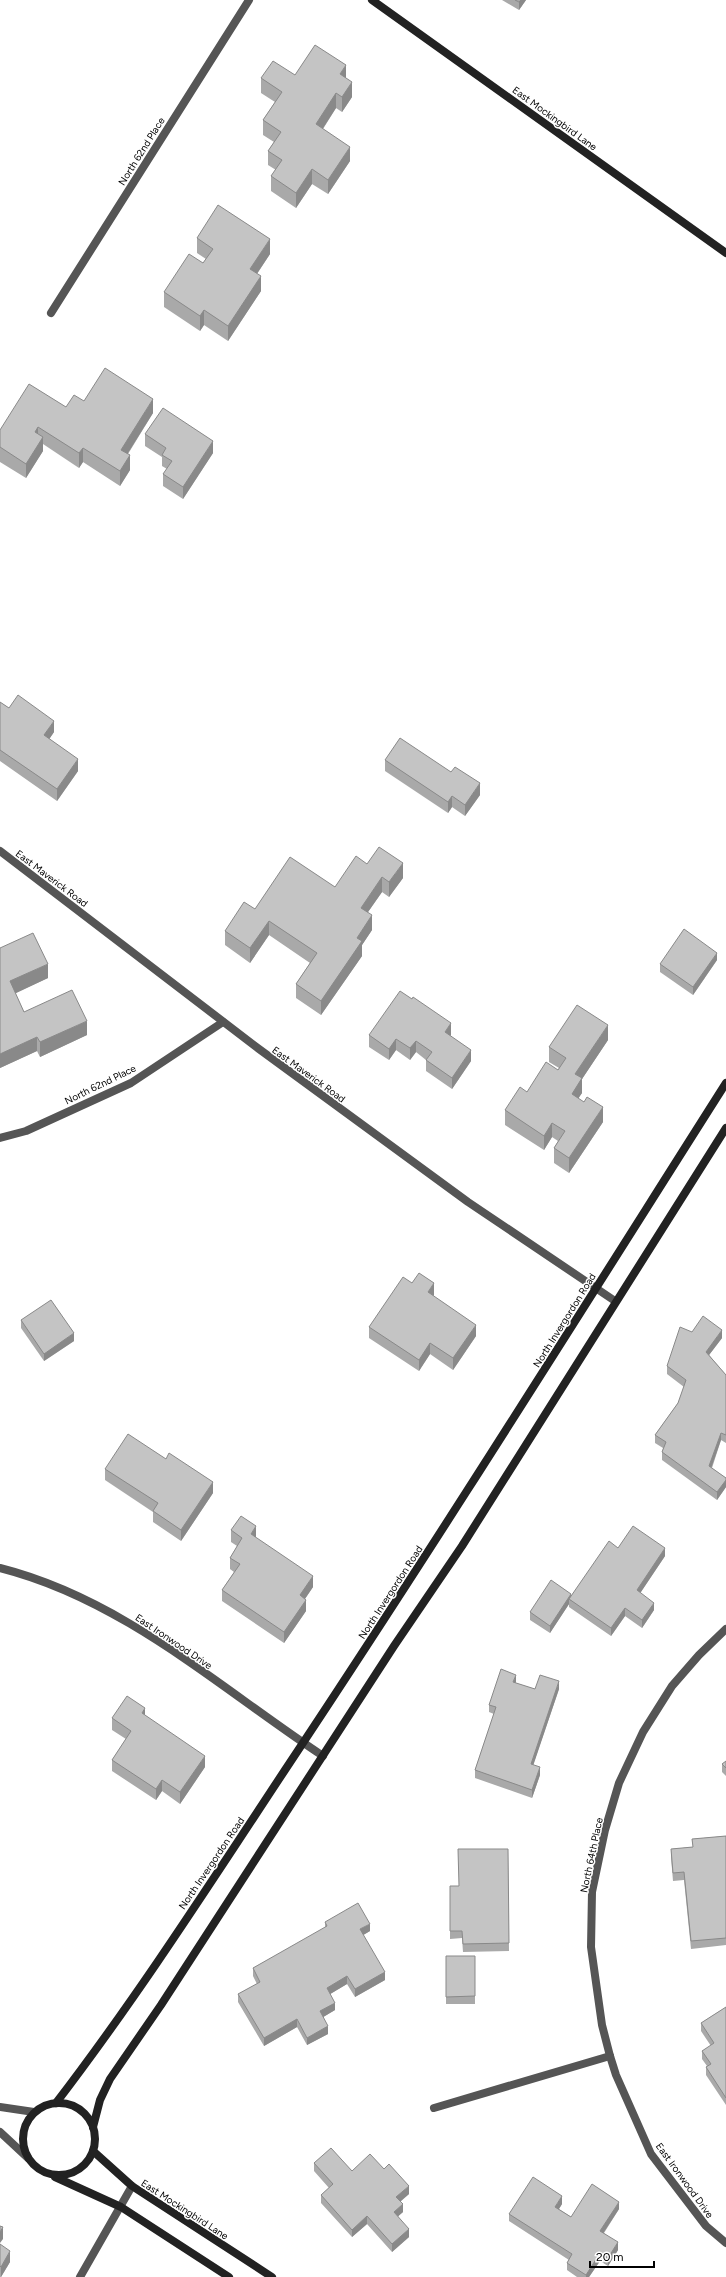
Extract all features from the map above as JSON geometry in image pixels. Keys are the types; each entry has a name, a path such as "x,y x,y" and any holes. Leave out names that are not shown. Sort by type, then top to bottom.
{"street":[{"name":"North 62nd Place","path":"51,313 249,0"},
{"name":"East Mockingbird Lane","path":"372,0 726,253"},
{"name":"East Maverick Road","path":"0,851 223,1022 468,1202 616,1301"},
{"name":"North 62nd Place","path":"0,1138 26,1131 131,1083 223,1022"},
{"name":"North Invergordon Road","path":"56,2103 133,1999 303,1743 442,1530 726,1083"},
{"path":"93,2127 100,2100 110,2079 161,2004 394,1646 462,1546 726,1128"},
{"name":"East Ironwood Drive","path":"0,1568 53,1585 125,1620 323,1756"},
{"name":"North 64th Place","path":"610,2056 602,2025 591,1947 592,1892 605,1830 619,1783 643,1732 672,1686 699,1655 726,1629"},
{"path":"434,2108 610,2056"},
{"name":"East Ironwood Drive","path":"610,2056 616,2075 651,2154 706,2226 726,2243"},
{"path":"28,2158 23,2146 23,2134 26,2122 34,2112 44,2106 56,2103 68,2104 78,2108 88,2116 93,2127 95,2139 93,2151 88,2161 71,2174 60,2176 49,2174"},
{"path":"0,2107 34,2112"},
{"path":"0,2132 41,2171 121,2206 229,2277"},
{"name":"East Mockingbird Lane","path":"93,2151 132,2186 272,2277"},
{"path":"80,2277 132,2186"}],"building":[{"path":"315,45 346,65 340,74 352,82 342,97 336,93 316,124 350,147 328,180 312,169 296,193 271,176 282,160 268,151 281,132 263,120 282,92 261,78 273,61 295,75"},
{"path":"218,205 270,239 250,269 261,276 228,326 204,310 200,316 164,292 189,254 203,263 213,249 197,238"},
{"path":"105,368 153,399 121,450 130,455 120,471 83,448 79,453 38,427 35,432 43,437 26,464 0,447 0,430 29,384 66,407 74,395 84,401"},
{"path":"163,408 213,441 183,487 163,474 172,461 162,455 166,448 145,434"},
{"path":"18,695 54,721 44,735 78,759 57,789 0,750 0,702 9,708"},
{"path":"400,738 451,772 455,767 480,783 465,805 452,796 448,802 385,760"},
{"path":"379,847 403,863 389,882 382,877 361,908 372,915 357,938 362,941 321,1001 296,984 317,953 269,921 250,948 225,931 244,902 255,909 290,857 335,887 356,856 367,864"},
{"path":"684,929 717,953 693,987 660,964"},
{"path":"33,933 48,964 10,981 24,1012 72,990 87,1021 40,1042 37,1037 0,1054 0,948"},
{"path":"400,991 412,999 413,997 451,1023 445,1032 471,1050 452,1078 426,1060 432,1052 416,1041 410,1048 396,1039 389,1049 369,1035"},
{"path":"577,1005 608,1025 575,1074 582,1078 572,1094 584,1102 587,1097 603,1107 569,1158 554,1148 565,1131 552,1123 544,1136 505,1110 520,1087 527,1092 546,1062 558,1070 566,1058 549,1047"},
{"path":"419,1273 434,1283 428,1292 476,1325 453,1358 430,1343 419,1360 369,1327 403,1277 412,1283"},
{"path":"51,1300 74,1333 44,1354 21,1320"},
{"path":"703,1316 722,1330 706,1352 726,1375 726,1435 721,1433 709,1466 726,1478 717,1492 662,1452 666,1442 655,1435 678,1403 686,1380 667,1366 680,1327 692,1332"},
{"path":"128,1434 166,1459 169,1453 213,1482 181,1530 153,1511 158,1503 105,1469"},
{"path":"241,1516 256,1526 251,1534 313,1576 300,1595 306,1600 284,1632 222,1590 240,1564 230,1558 242,1538 231,1530"},
{"path":"633,1526 665,1548 637,1590 654,1603 642,1620 625,1608 611,1628 569,1599 609,1541 618,1548"},
{"path":"551,1580 571,1594 550,1626 530,1612"},
{"path":"501,1669 516,1675 513,1682 535,1689 540,1675 559,1681 531,1764 540,1767 532,1790 475,1770 496,1707 489,1705"},
{"path":"127,1696 145,1708 142,1713 205,1756 180,1792 162,1780 156,1789 112,1760 131,1731 112,1718"},
{"path":"726,1761 726,1768 722,1764"},
{"path":"726,1836 726,1938 691,1941 684,1872 673,1873 671,1849 693,1847 692,1839"},
{"path":"458,1849 508,1849 509,1943 463,1944 462,1931 450,1931 450,1886 459,1886"},
{"path":"358,1903 370,1924 360,1929 385,1972 355,1989 347,1976 327,1988 335,2003 320,2011 328,2026 307,2038 297,2019 264,2038 238,1994 260,1982 253,1968 327,1926 325,1922"},
{"path":"446,1956 475,1956 475,1996 446,1997"},
{"path":"726,2007 726,2098 706,2067 711,2064 702,2051 714,2043 701,2023"},
{"path":"331,2148 352,2171 370,2154 384,2169 389,2164 409,2186 396,2197 403,2204 394,2212 409,2229 392,2244 367,2216 352,2230 321,2195 333,2184 314,2163"},
{"path":"533,2177 562,2196 555,2207 571,2217 592,2184 619,2202 600,2231 618,2242 608,2258 600,2253 586,2275 567,2263 572,2254 509,2214"},
{"path":"0,2244 10,2251 1,2267 0,2266"}]}
